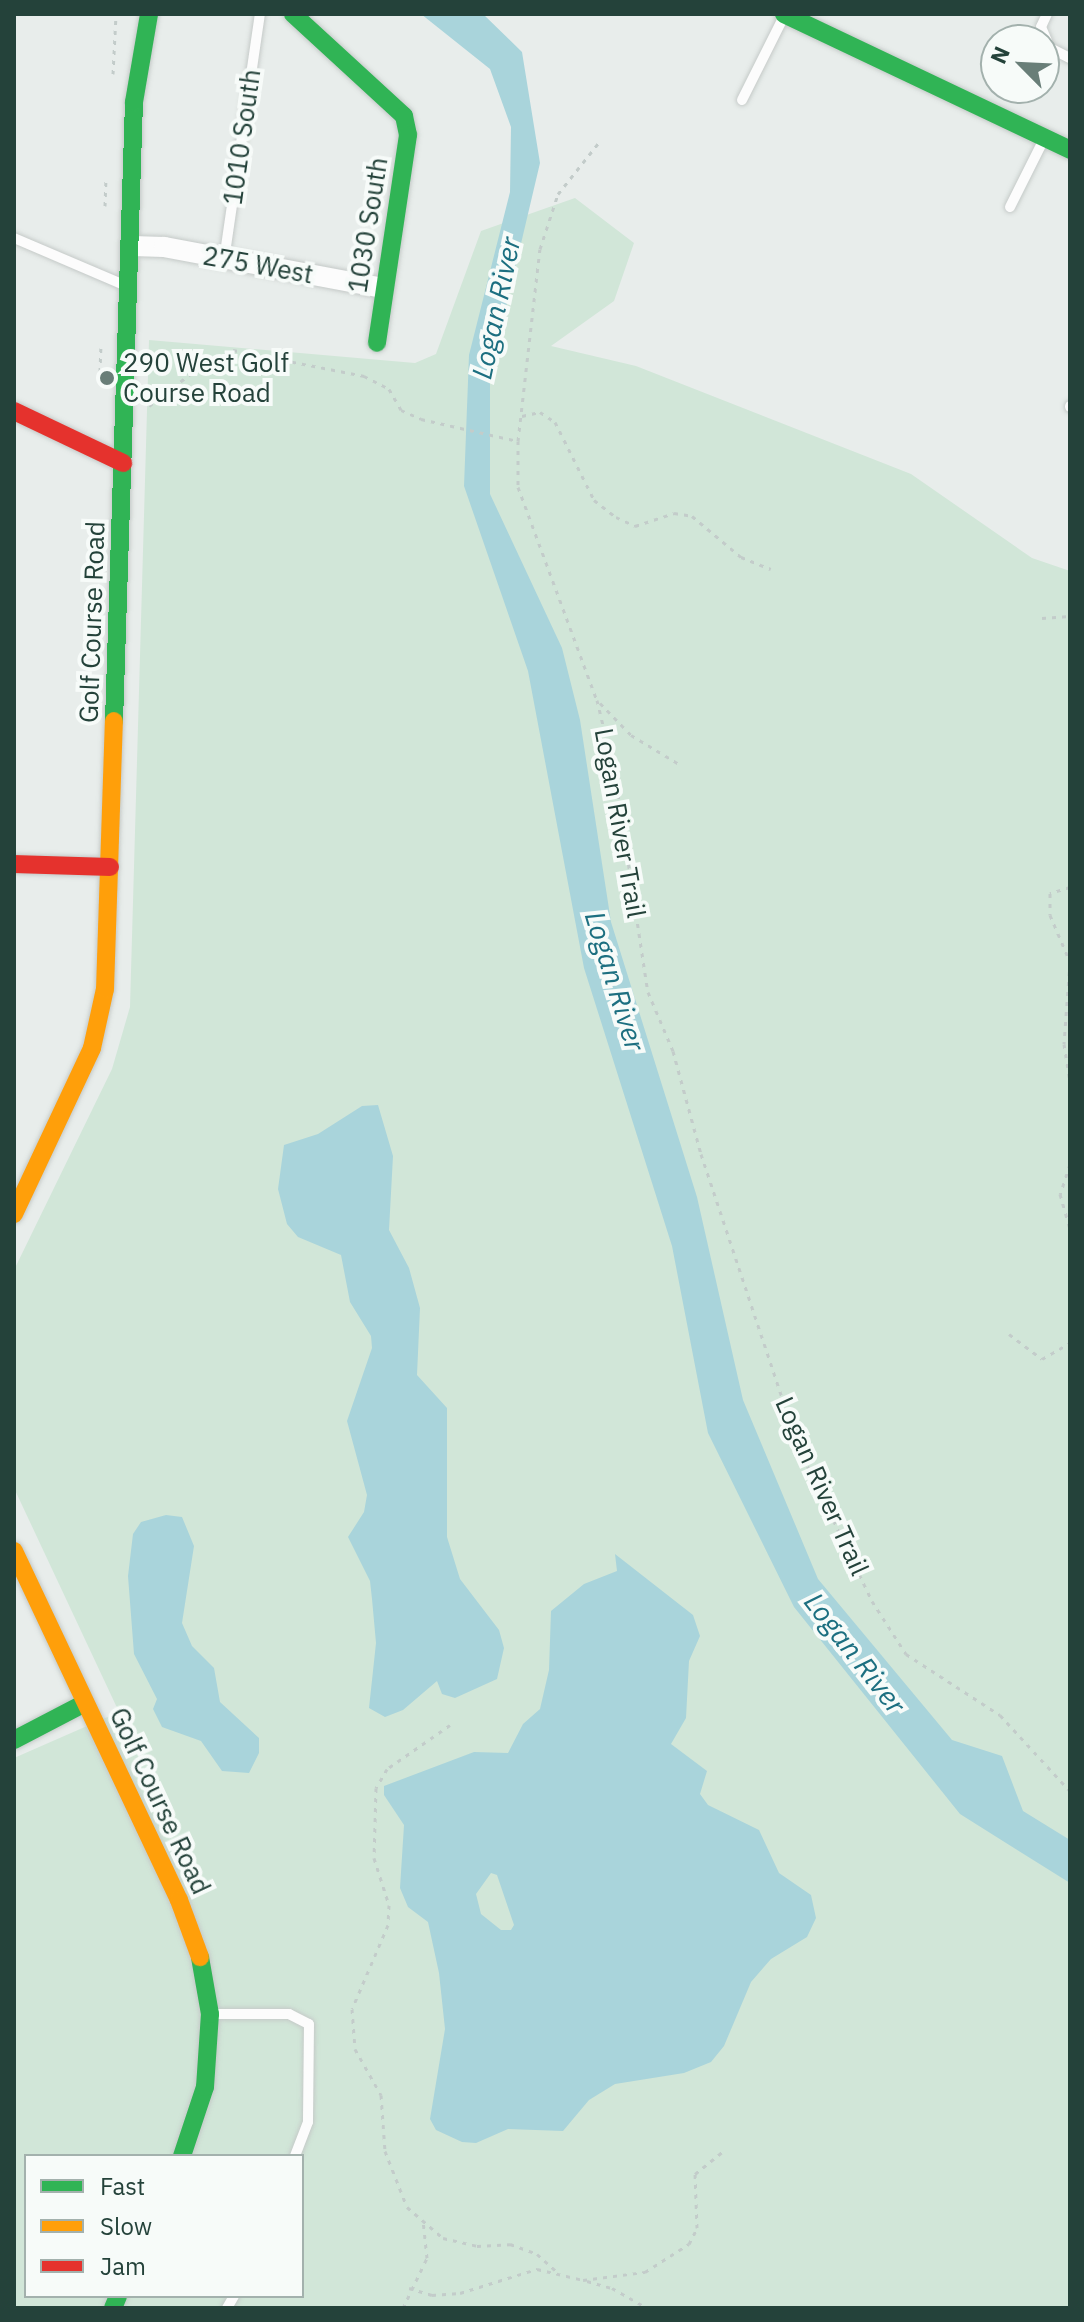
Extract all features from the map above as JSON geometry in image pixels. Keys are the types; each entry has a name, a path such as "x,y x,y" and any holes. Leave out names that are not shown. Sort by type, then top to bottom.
{"street":[{"name":"Golf Course Road","path":"14,1214 92,1048 105,989 132,246 134,102 149,14"},
{"name":"1030 South","path":"293,14 404,116 408,135 377,343"},
{"path":"785,14 1070,150"},
{"name":"275 West","path":"132,246 383,288"},
{"path":"14,411 123,463"},
{"path":"14,864 110,867"},
{"name":"Golf Course Road","path":"14,1551 179,1900 200,1957 210,2014 205,2087 183,2154"},
{"path":"14,1740 85,1703"}],"lane":[{"name":"1010 South","path":"224,260 260,14"},
{"path":"742,100 785,14"},
{"path":"1047,14 1041,27 1050,48 1070,58"},
{"path":"1010,207 1044,138"},
{"path":"14,238 130,286"},
{"path":"210,2014 289,2014 309,2024 308,2122 296,2154"}],"path":[{"name":"Logan River Trail","path":"600,141 558,194 540,249 521,379 518,487 597,700 615,775 648,992 673,1051 701,1154 799,1448 872,1601 906,1654 1000,1715 1070,1791"},
{"path":"145,407 233,350 364,376 389,389 401,410 457,429 518,441"},
{"path":"522,416 540,412 555,422 594,500 616,517 635,526 674,513 692,516 741,557 771,569"},
{"path":"1042,618 1070,616"},
{"path":"597,700 631,735 679,764"},
{"path":"1070,887 1050,893 1050,915 1070,962 1064,1044 1070,1080"},
{"path":"1070,1164 1060,1194 1070,1230"},
{"path":"1009,1334 1042,1359 1070,1343"},
{"path":"450,1725 387,1769 376,1788 374,1858 389,1905 388,1925 352,2009 355,2049 381,2095 385,2151 407,2207 443,2238 477,2246 510,2244 537,2254 556,2271"},
{"path":"583,2280 645,2272 689,2244 697,2228 695,2174 722,2152"},
{"path":"403,2308 409,2288 427,2258 422,2220"},
{"path":"409,2288 432,2295 460,2293 537,2269 556,2271 612,2288 647,2308"},
{"path":"971,2308 990,2308"}],"green space":[{"path":"575,198 634,243 614,301 551,346 636,366 911,474 1032,558 1070,571 1070,2308 14,2308 14,1758 119,1712 14,1488 14,1270 112,1069 130,1007 149,340 415,363 436,354 481,231"}],"water":[{"name":"Logan River","path":"421,14 483,14 522,52 540,163 490,375 490,494 562,648 580,720 611,922 697,1197 743,1400 818,1579 952,1740 1002,1756 1023,1811 1070,1840 1070,1883 960,1814 794,1607 708,1433 672,1246 584,968 528,671 464,486 469,355 510,192 511,127 490,69"},
{"path":"378,1105 393,1156 389,1230 409,1268 420,1308 417,1375 447,1408 447,1537 460,1579 499,1630 504,1648 497,1679 455,1698 442,1694 437,1681 403,1710 385,1717 369,1708 376,1643 370,1581 348,1537 364,1512 367,1495 347,1421 372,1348 371,1336 350,1302 341,1255 298,1237 287,1224 278,1189 284,1145 318,1134 362,1106"},
{"path":"166,1515 182,1517 194,1546 182,1623 192,1646 214,1668 220,1702 259,1738 259,1753 249,1773 222,1771 201,1741 162,1727 153,1709 157,1699 134,1654 128,1576 133,1534 141,1522"},
{"path":"615,1554 693,1615 700,1636 689,1661 686,1718 671,1744 707,1771 700,1794 708,1805 759,1830 779,1873 811,1895 816,1918 807,1937 771,1959 751,1982 724,2046 711,2062 684,2073 615,2084 589,2100 563,2131 508,2129 476,2143 462,2142 436,2130 430,2119 445,2029 439,1973 428,1922 408,1907 400,1888 404,1825 384,1795 384,1786 474,1752 508,1753 523,1724 540,1709 549,1670 551,1611 584,1584 617,1571","holes":["491,1873 497,1875 514,1925 511,1930 501,1930 481,1914 476,1894"]}],"traffic: fast":[{"path":"114,721 134,102 149,14"},
{"path":"293,14 404,116 408,135 377,343"},
{"path":"784,14 1070,150"},
{"path":"14,1740 85,1703"},
{"path":"183,2154 205,2087 210,2014 200,1957"},
{"path":"113,2308 117,2298"}],"traffic: slow":[{"path":"14,1214 92,1048 105,989 114,721"},
{"path":"14,1551 179,1900 200,1957"}],"traffic: jam":[{"path":"14,411 123,463"},
{"path":"14,864 110,867"}],"place":[{"name":"290 West Golf Course Road","path":"107,378"}]}
